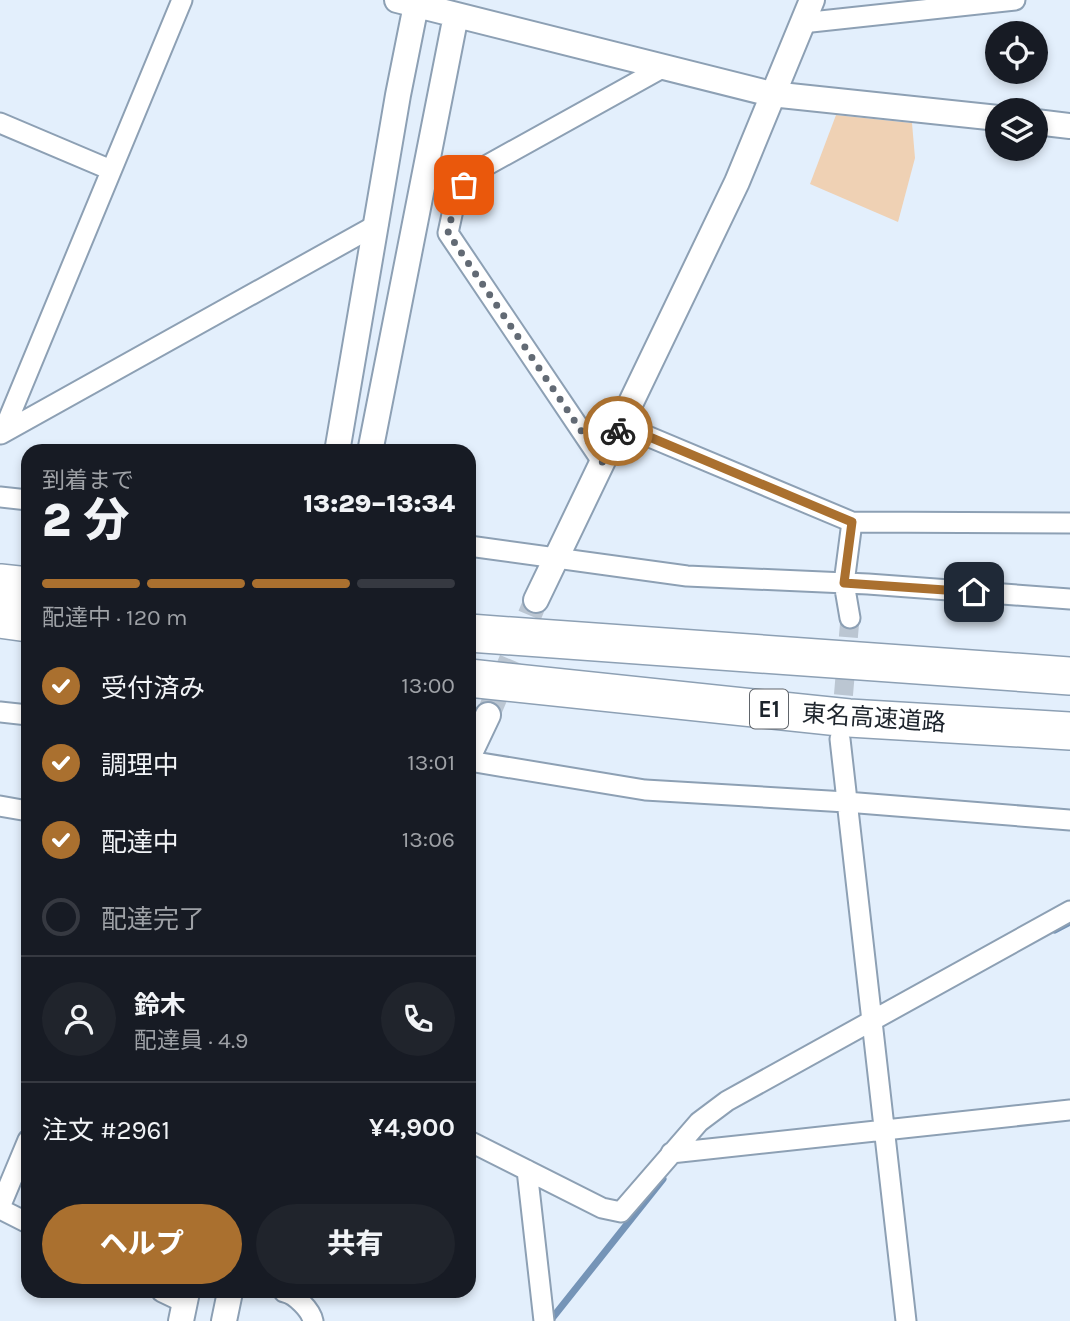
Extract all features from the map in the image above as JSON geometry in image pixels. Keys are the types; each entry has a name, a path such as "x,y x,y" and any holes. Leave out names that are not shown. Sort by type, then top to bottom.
{"highway":[{"path":"0,583 21,585"},
{"path":"0,619 21,622"},
{"name":"E1","path":"476,634 1070,677"},
{"name":"東名高速道路","path":"476,679 849,718 1070,731"}],"street":[{"path":"1,433 183,0"},
{"path":"536,600 737,182 812,0"},
{"path":"802,23 1015,0"},
{"path":"338,444 378,224 398,95 407,2 459,8 664,67 771,94 985,117"},
{"path":"372,444 459,8"},
{"path":"603,463 448,233 456,196 473,173 664,67"},
{"path":"0,123 111,170"},
{"path":"1048,123 1070,126"},
{"path":"1,433 378,224"},
{"path":"621,425 852,522 1070,523"},
{"path":"0,497 21,499"},
{"path":"850,618 844,583 852,522"},
{"path":"476,546 687,576 844,583 1070,599"},
{"path":"0,712 21,714"},
{"path":"476,740 488,715"},
{"path":"840,739 906,1321"},
{"path":"476,762 645,790 846,802 1070,820"},
{"path":"0,806 21,810"},
{"path":"476,1144 602,1208 621,1212 699,1122 727,1101 1070,911"},
{"path":"671,1153 1070,1110"},
{"path":"21,1157 0,1208 21,1219"},
{"path":"527,1170 544,1321"},
{"path":"225,1321 229,1298"},
{"path":"295,1298 312,1315 313,1321"}],"shaded area":[{"path":"836,115 912,123 915,158 898,222 810,184"}],"waterway":[{"path":"1055,930 1070,922"},
{"path":"550,1321 663,1179"}],"tunnel":[{"path":"488,715 536,600"},
{"path":"841,724 850,618"}],"way so far":[{"path":"464,185 456,196 448,233 603,463 618,431"}],"route":[{"path":"618,431 621,425 852,522 844,583 974,592"}]}
